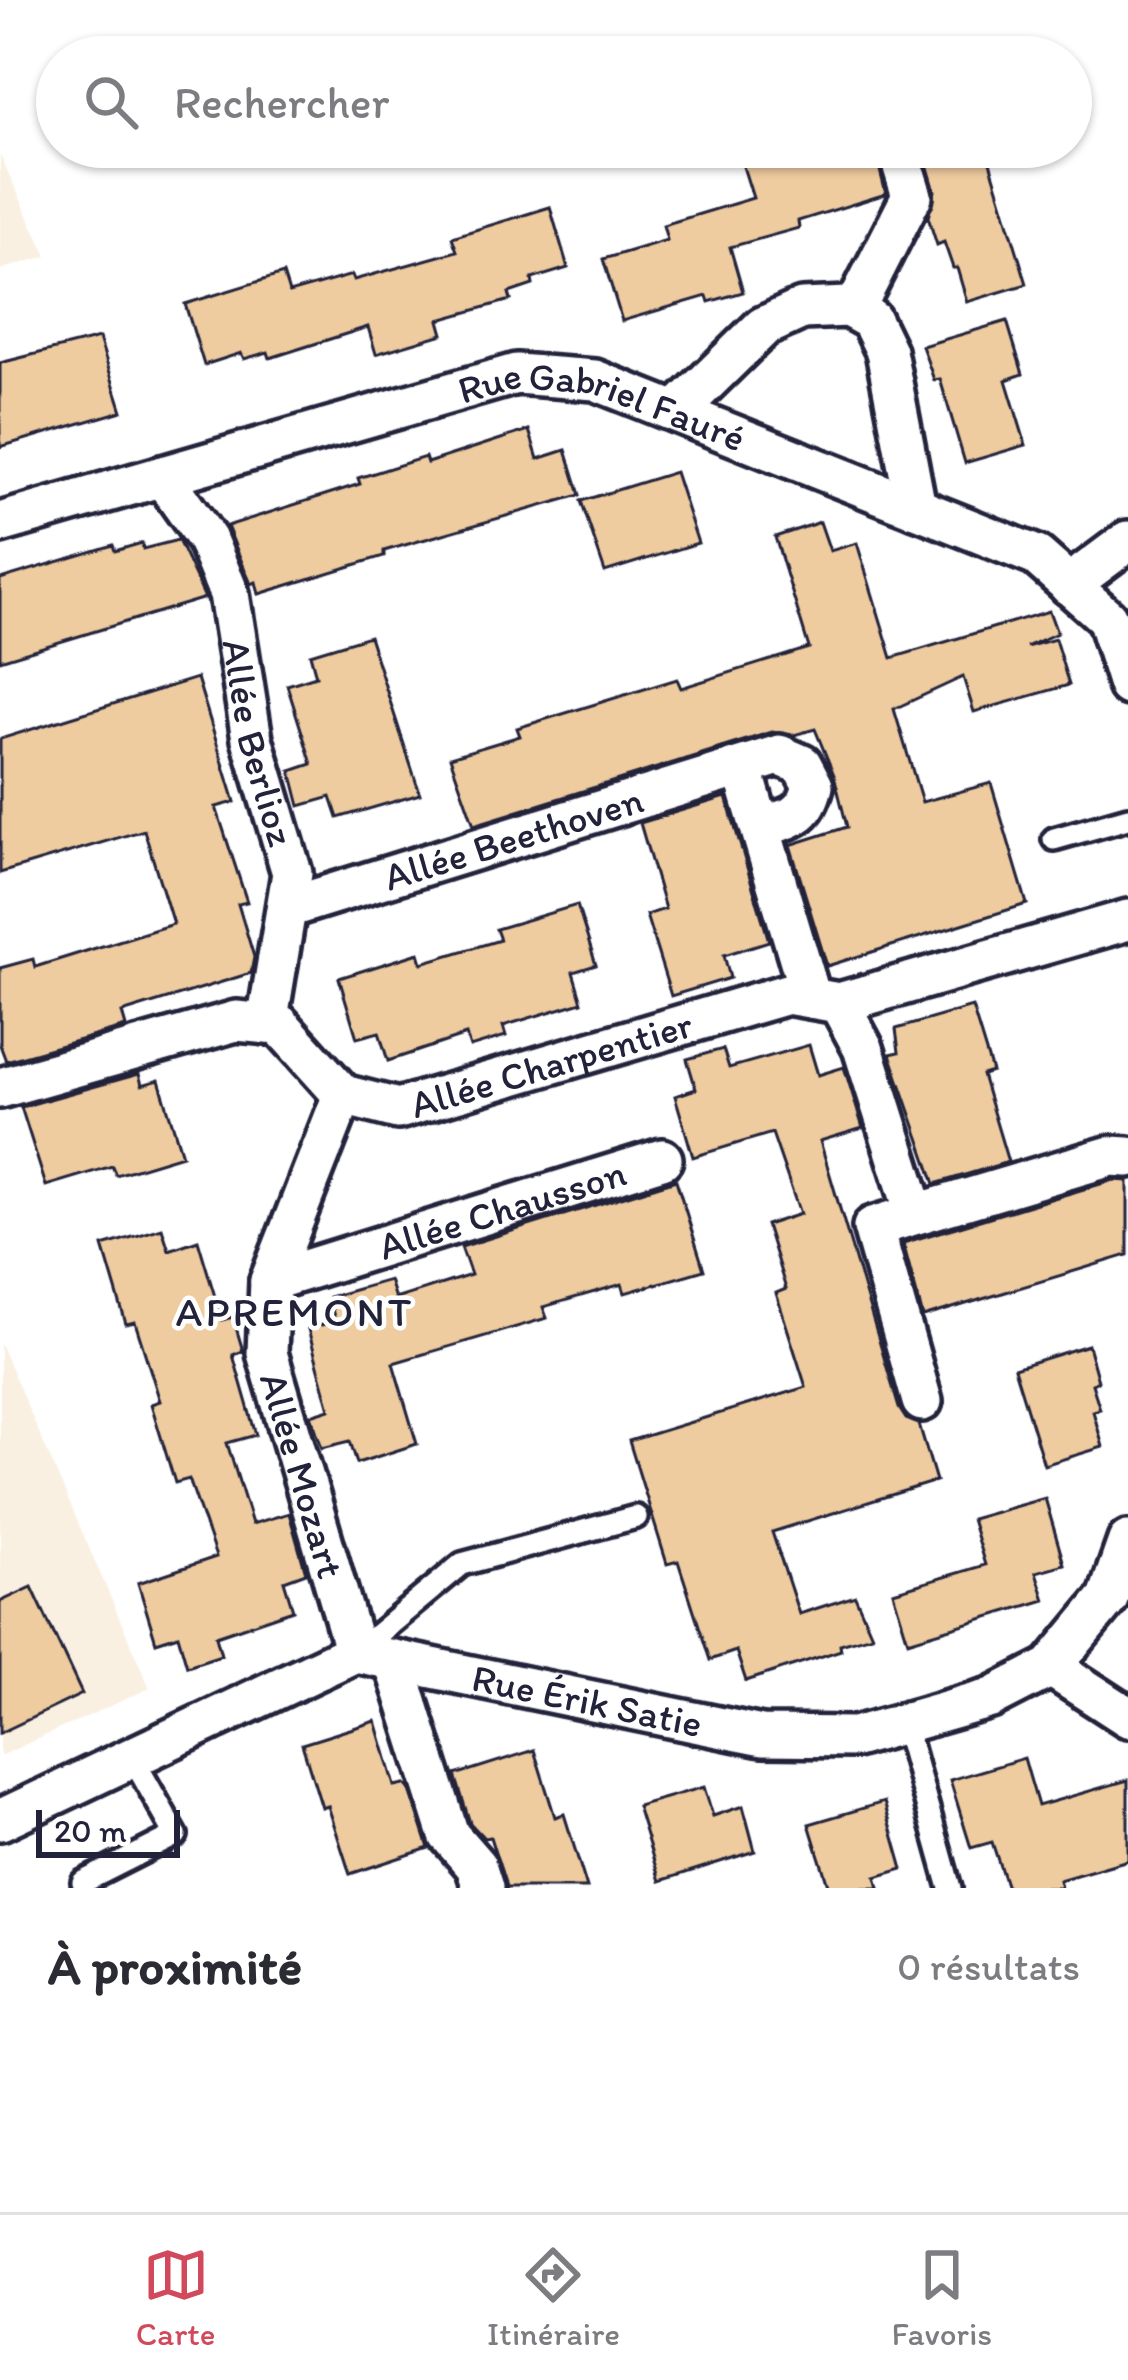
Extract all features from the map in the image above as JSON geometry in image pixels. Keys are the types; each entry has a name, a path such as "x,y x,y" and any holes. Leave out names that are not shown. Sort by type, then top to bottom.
{"street":[{"path":"854,310 913,196 904,168"},
{"path":"676,412 764,327 802,309 848,307 871,320 886,351 916,508"},
{"name":"Rue Gabriel Fauré","path":"0,523 516,374 595,380 1037,556 1107,618 1128,686"},
{"name":"Allée Berlioz","path":"162,476 207,540 229,594 252,739 292,873 267,1024"},
{"path":"1069,585 1128,541"},
{"name":"Allée Beethoven","path":"287,908 779,755 802,765 813,786 808,806 795,816 762,827"},
{"path":"742,767 825,1000 862,1048 915,1213"},
{"name":"Allée Charpentier","path":"343,1095 398,1108 787,994 825,1000 1128,920"},
{"path":"0,1088 236,1021 280,1025 343,1095"},
{"name":"Allée Mozart","path":"343,1095 270,1281 267,1353 355,1652"},
{"path":"922,1401 873,1227 1111,1156 1128,1157"},
{"name":"Allée Chausson","path":"270,1281 662,1159"},
{"name":"Rue Érik Satie","path":"355,1652 762,1736 855,1737 991,1698 1051,1666 1108,1598 1128,1541"},
{"path":"0,1820 355,1652"},
{"path":"394,1661 449,1835 476,1866 483,1888"},
{"path":"1051,1666 1128,1717"}],"lane":[{"path":"1054,839 1128,818"},
{"path":"355,1652 462,1564 636,1517"},
{"path":"904,1723 950,1888"},
{"path":"83,1882 176,1835 132,1756"}],"shaded area":[{"path":"0,155 47,256 0,270"},
{"path":"0,1343 150,1688 0,1756"}],"building":[{"path":"743,168 879,168 886,194 798,221 799,228 730,247 743,292 709,302 707,296 622,321 603,259 667,240 663,225 753,198"},
{"path":"928,168 992,168 1027,284 967,302 957,268 944,242 937,245 928,217 935,191"},
{"path":"550,207 568,268 532,279 533,285 509,293 511,300 439,320 443,334 376,354 368,327 270,358 268,352 244,359 241,353 204,365 185,304 283,274 289,293 352,275 354,280 457,251 452,237"},
{"path":"1007,321 1023,374 1006,380 1026,445 965,463 940,379 934,380 922,346"},
{"path":"99,338 122,411 0,447 0,363"},
{"path":"529,430 538,459 566,450 580,495 384,551 384,556 259,594 256,582 251,584 227,526 360,484 358,478 425,457 427,463"},
{"path":"675,472 698,543 605,572 581,501"},
{"path":"820,522 830,551 857,543 892,658 1049,611 1057,633 1026,647 1055,639 1069,685 974,712 963,677 894,709 922,802 991,783 1027,904 827,966 790,845 847,827 834,775 815,729 794,735 772,732 474,825 450,757 520,736 517,728 677,679 681,688 809,648 775,537"},
{"path":"178,540 205,598 0,660 0,579 113,545 115,551 142,543 143,549"},
{"path":"369,636 420,794 338,818 331,797 300,806 291,771 312,764 287,685 316,676 310,654"},
{"path":"197,678 235,802 216,807 247,902 238,904 254,957 251,973 122,1013 126,1027 6,1061 0,1045 0,968 33,959 35,967 173,924 144,830 0,873 0,739"},
{"path":"726,797 769,941 724,955 730,978 671,996 646,915 665,909 640,823"},
{"path":"577,905 596,965 573,972 582,1002 503,1026 506,1036 470,1047 466,1035 388,1061 379,1032 357,1038 339,978 419,953 422,963 500,940 496,929"},
{"path":"972,1007 992,1072 982,1075 1008,1162 935,1184 890,1054 899,1052 896,1029"},
{"path":"809,1045 818,1075 844,1067 863,1128 820,1141 899,1408 906,1419 919,1424 936,1481 772,1532 799,1614 855,1596 872,1635 746,1681 736,1651 710,1660 678,1561 667,1564 629,1441 806,1387 776,1293 786,1289 766,1225 800,1214 772,1133 693,1157 675,1096 696,1089 687,1059 723,1049 729,1068"},
{"path":"139,1074 142,1085 159,1080 182,1155 116,1175 112,1166 46,1186 21,1107"},
{"path":"676,1180 704,1270 625,1293 622,1284 543,1307 547,1318 393,1363 417,1444 357,1463 350,1441 322,1448 311,1415 330,1409 308,1329 335,1321 329,1297 389,1280 395,1299 471,1275 461,1247"},
{"path":"1114,1180 1128,1181 1128,1255 923,1317 903,1243"},
{"path":"162,1228 169,1250 198,1240 222,1320 233,1317 243,1351 233,1355 256,1435 227,1443 252,1524 289,1513 306,1573 284,1581 293,1610 216,1636 221,1655 187,1666 178,1635 156,1642 138,1583 216,1557 189,1479 175,1483 151,1404 160,1401 135,1322 126,1324 103,1246"},
{"path":"1088,1345 1098,1381 1092,1384 1100,1409 1093,1411 1103,1447 1044,1465 1014,1368"},
{"path":"1045,1498 1064,1564 1036,1572 1045,1600 908,1641 893,1592 985,1565 971,1519"},
{"path":"32,1587 82,1694 0,1733 0,1602"},
{"path":"376,1721 395,1786 405,1784 410,1790 429,1848 350,1874 302,1744"},
{"path":"534,1750 555,1817 564,1814 587,1888 506,1888 490,1837 484,1838 470,1823 455,1775"},
{"path":"1024,1758 1038,1806 1128,1780 1128,1860 1059,1880 1061,1888 1007,1888 992,1842 971,1848 950,1780"},
{"path":"704,1787 713,1816 743,1806 755,1851 660,1881 637,1806"},
{"path":"884,1802 903,1869 876,1877 879,1888 829,1888 809,1824"}],"district":[{"name":"APREMONT","path":"295,1311"}]}
